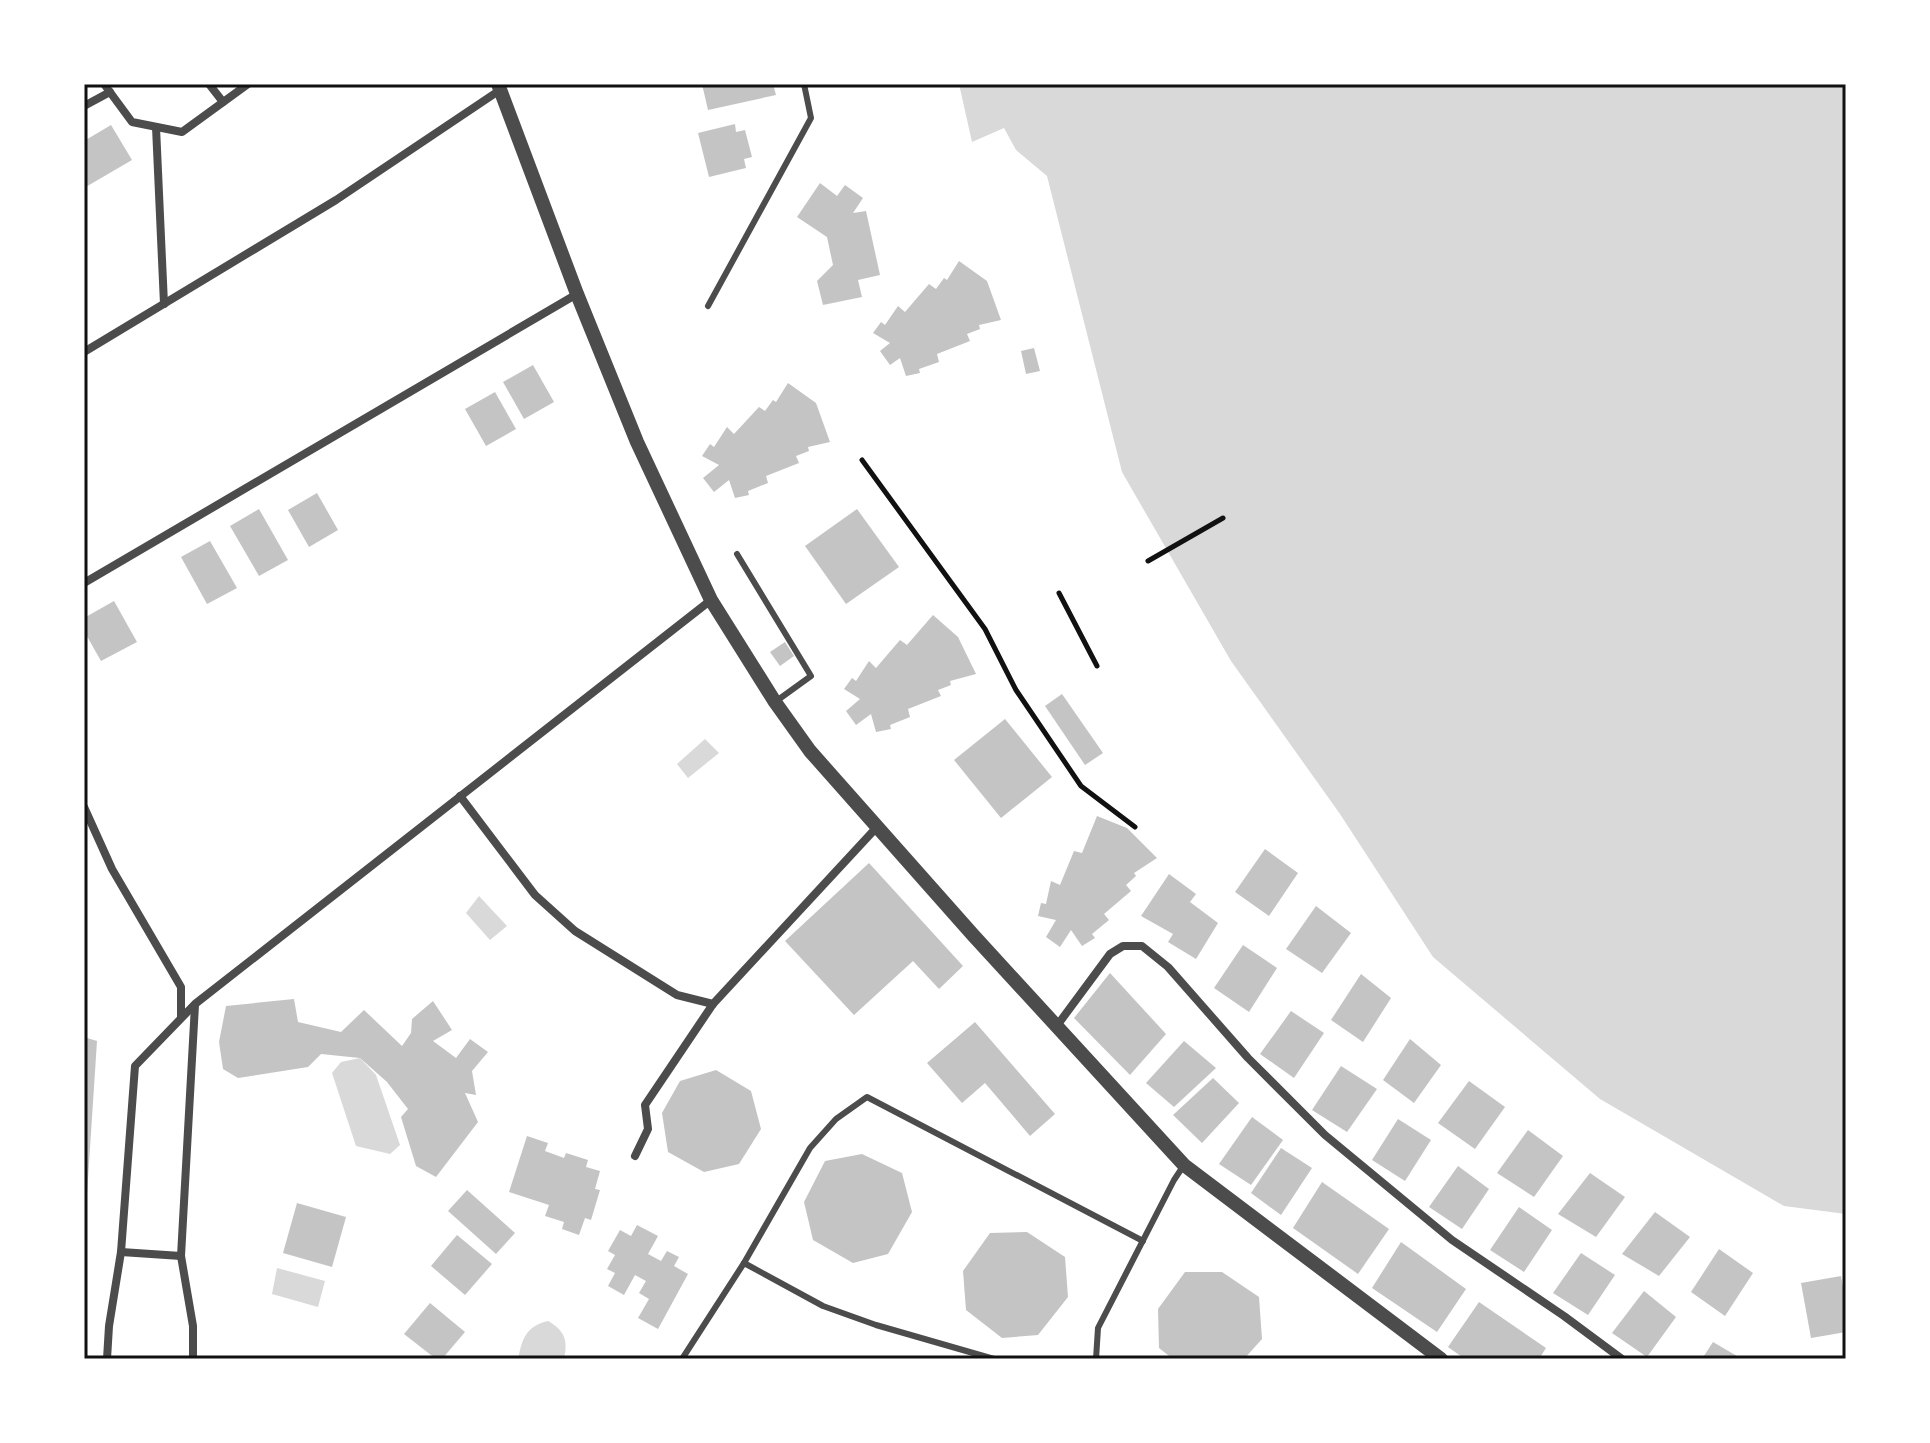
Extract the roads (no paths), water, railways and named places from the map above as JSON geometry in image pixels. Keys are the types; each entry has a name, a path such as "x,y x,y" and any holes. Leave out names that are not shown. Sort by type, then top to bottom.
{"street":[{"path":"104,84 132,122 182,132 248,84"},
{"path":"209,84 223,102"},
{"path":"84,352 336,200 499,87 637,442 711,600 775,702 810,751 1056,1027 1184,1165 1441,1359"},
{"path":"84,106 110,92"},
{"path":"156,127 164,304"},
{"path":"84,583 577,294"},
{"path":"107,1359 121,1252 135,1066 195,1004 711,600"},
{"path":"460,796 535,895 575,931 677,995 713,1004"},
{"path":"84,807 112,869 181,987 181,1018"},
{"path":"635,1156 648,1129 645,1105 713,1004 877,827"},
{"path":"1056,1027 1110,954 1123,946 1142,946 1168,967 1248,1058 1325,1135 1452,1240 1622,1359"},
{"path":"193,1359 193,1326 181,1256 195,1004"},
{"path":"121,1252 181,1256"}],"lane":[{"path":"708,306 811,118 804,84"},
{"path":"737,554 811,676 775,702"},
{"path":"682,1359 744,1263 810,1148 836,1119 867,1097 1143,1241"},
{"path":"1096,1359 1098,1328 1184,1165"},
{"path":"744,1263 823,1306 876,1325 994,1359"}]}
